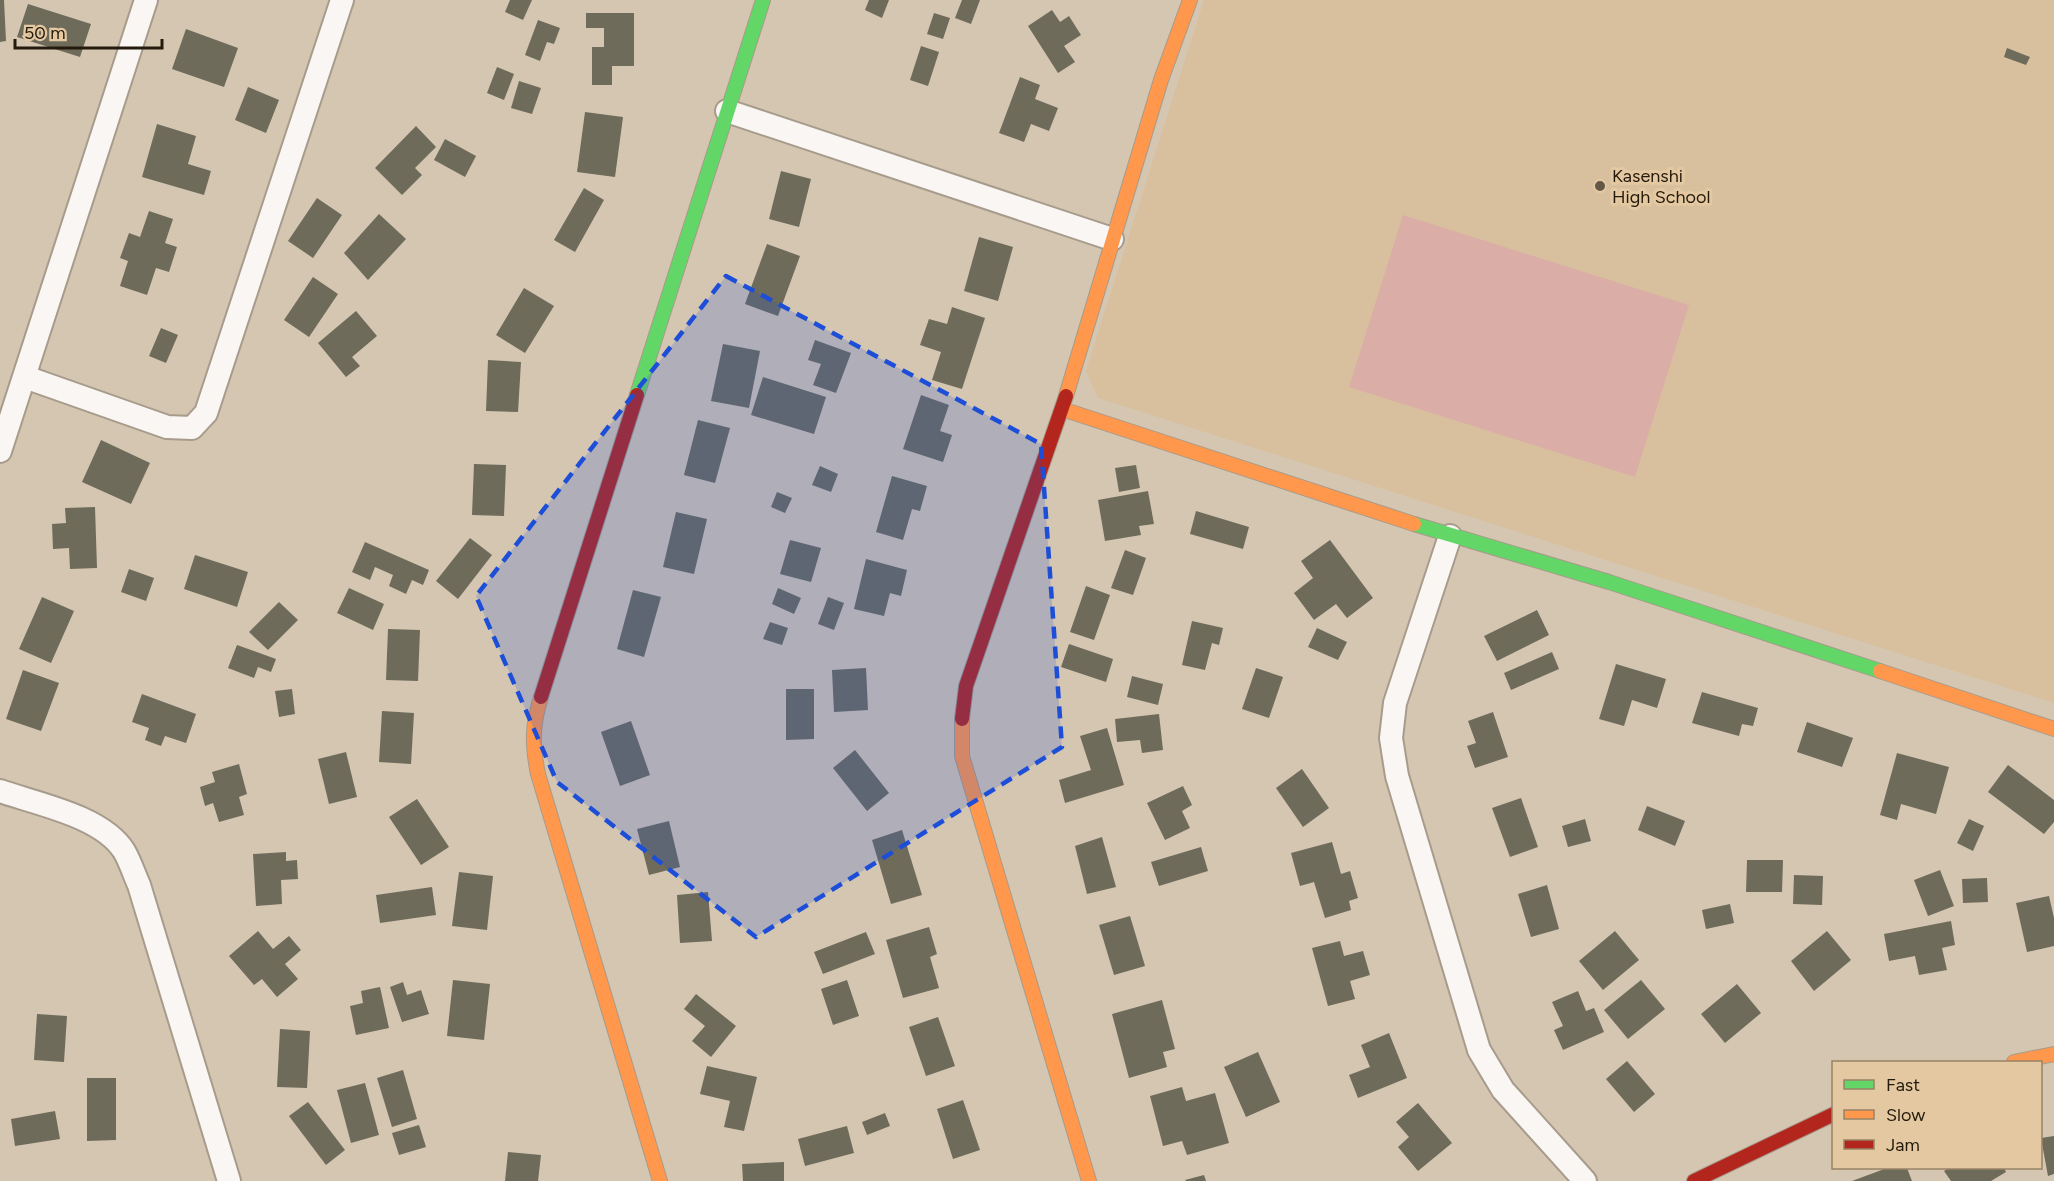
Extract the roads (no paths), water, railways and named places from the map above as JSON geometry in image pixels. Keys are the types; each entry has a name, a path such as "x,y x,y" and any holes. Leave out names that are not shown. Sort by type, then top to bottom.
{"street":[{"path":"0,451 146,0"},
{"path":"25,377 167,428 192,428 206,412 342,0"},
{"path":"660,1181 538,774 532,746 535,717 763,0"},
{"path":"1089,1181 962,756 962,723 966,686 1062,409 1112,239 1190,0"},
{"path":"727,111 1112,239"},
{"path":"1062,409 1450,536 1609,582 2054,729"},
{"path":"1450,536 1395,703 1391,738 1397,776 1479,1050 1503,1090 1585,1181"},
{"path":"0,791 93,823 110,835 124,850 139,885 230,1181"},
{"path":"2019,1061 2054,1054"},
{"path":"1694,1181 1832,1114"}],"place":[{"name":"Kasenshi High School","path":"1600,186"}]}
